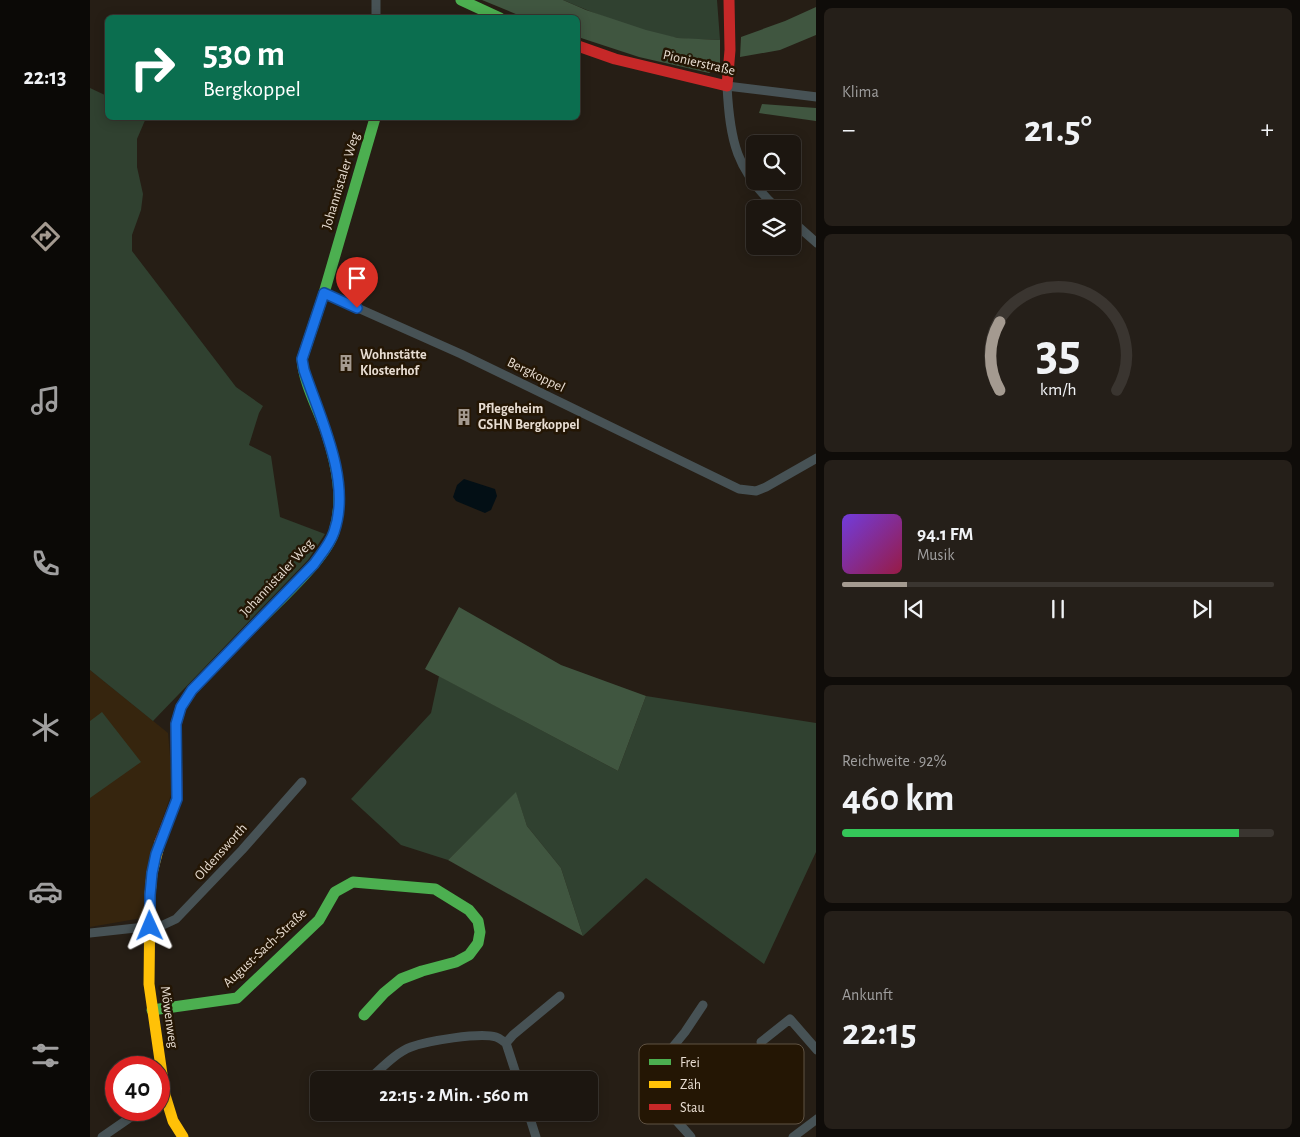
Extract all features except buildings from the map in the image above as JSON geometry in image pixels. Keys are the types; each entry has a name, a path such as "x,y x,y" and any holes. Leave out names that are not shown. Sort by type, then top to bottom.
{"street":[{"path":"376,0 376,15"},
{"path":"461,0 494,15"},
{"path":"729,0 730,50 728,86 729,113 733,139 740,162 752,182 769,200"},
{"name":"Pionierstraße","path":"580,47 615,59 728,86 816,97"},
{"name":"Johannistaler Weg","path":"150,926 150,895 156,854 177,799 176,724 181,707 192,690 314,564 329,544 334,532 341,499 339,478 302,359 324,293 372,132 374,120"},
{"path":"801,229 816,243"},
{"name":"Bergkoppel","path":"324,293 460,354 739,489 756,491 766,487 816,458"},
{"name":"Oldensworth","path":"90,934 163,925 176,919 242,850 302,782"},
{"name":"August-Sach-Straße","path":"152,1010 237,998 319,920 335,892 353,882 435,889 468,910 478,921 480,932 478,943 469,955 456,962 401,979 384,993 364,1015"},
{"name":"Möwenweg","path":"150,926 149,984 157,1056"},
{"path":"506,1043 560,996"},
{"path":"675,1044 703,1005"},
{"path":"761,1042 790,1019 816,1050"},
{"path":"379,1071 399,1054 411,1047 430,1042 481,1035 496,1037 506,1043 515,1071"},
{"name":"Möwenweg","path":"170,1114 183,1137"},
{"path":"793,1137 816,1119"},
{"path":"102,1137 125,1121"},
{"path":"531,1121 536,1137"},
{"path":"680,1124 691,1137"}],"shaded area":[{"path":"464,479 495,489 497,496 491,510 485,513 456,501 453,497 457,485"},
{"path":"90,670 168,733 173,789 151,852 142,918 90,927"}],"green space":[{"path":"482,0 563,0 586,10 646,30 678,38 720,40 720,67 709,73 639,57 580,38 580,15 518,15"},
{"path":"563,0 717,0 720,40 683,39 649,32"},
{"path":"816,7 816,35 780,50 740,57 741,37"},
{"path":"90,88 105,95 105,120 145,120 137,139 137,167 143,194 141,210 132,235 132,251 236,387 263,406 249,445 271,456 280,517 325,534 308,560 153,721 90,670"},
{"path":"762,104 816,108 816,121 759,113"},
{"path":"459,607 561,665 646,696 618,771 425,669"},
{"path":"439,676 618,771 646,696 816,723 816,852 764,964 646,878 583,936 561,868 527,826 516,793 448,860 401,845 351,799 431,713"},
{"path":"102,712 141,762 90,798 90,721"},
{"path":"516,792 527,826 561,868 583,936 448,860"}],"traffic: fast":[{"path":"461,0 494,15"},
{"path":"250,630 309,570 329,544 337,520 339,495 334,459 303,369 302,359 324,293 374,120"},
{"path":"152,1010 237,998 319,920 335,892 353,882 435,889 469,910 478,921 480,932 478,943 469,955 456,962 401,979 384,993 364,1015"}],"traffic: slow":[{"path":"160,842 152,873 150,895 149,984 165,1095 173,1121 183,1137"}],"traffic: jam":[{"path":"580,47 615,59 727,86 730,50 729,0"},
{"path":"160,842 177,799 176,724 181,707 192,690 250,630"}],"place":[{"name":"Wohnstätte Klosterhof","path":"346,363"},
{"name":"Pflegeheim GSHN Bergkoppel","path":"464,417"}],"route":[{"path":"150,926 150,895 156,854 177,799 176,724 181,707 192,690 314,564 329,544 334,532 341,499 339,478 302,359 324,293 357,308"}]}
